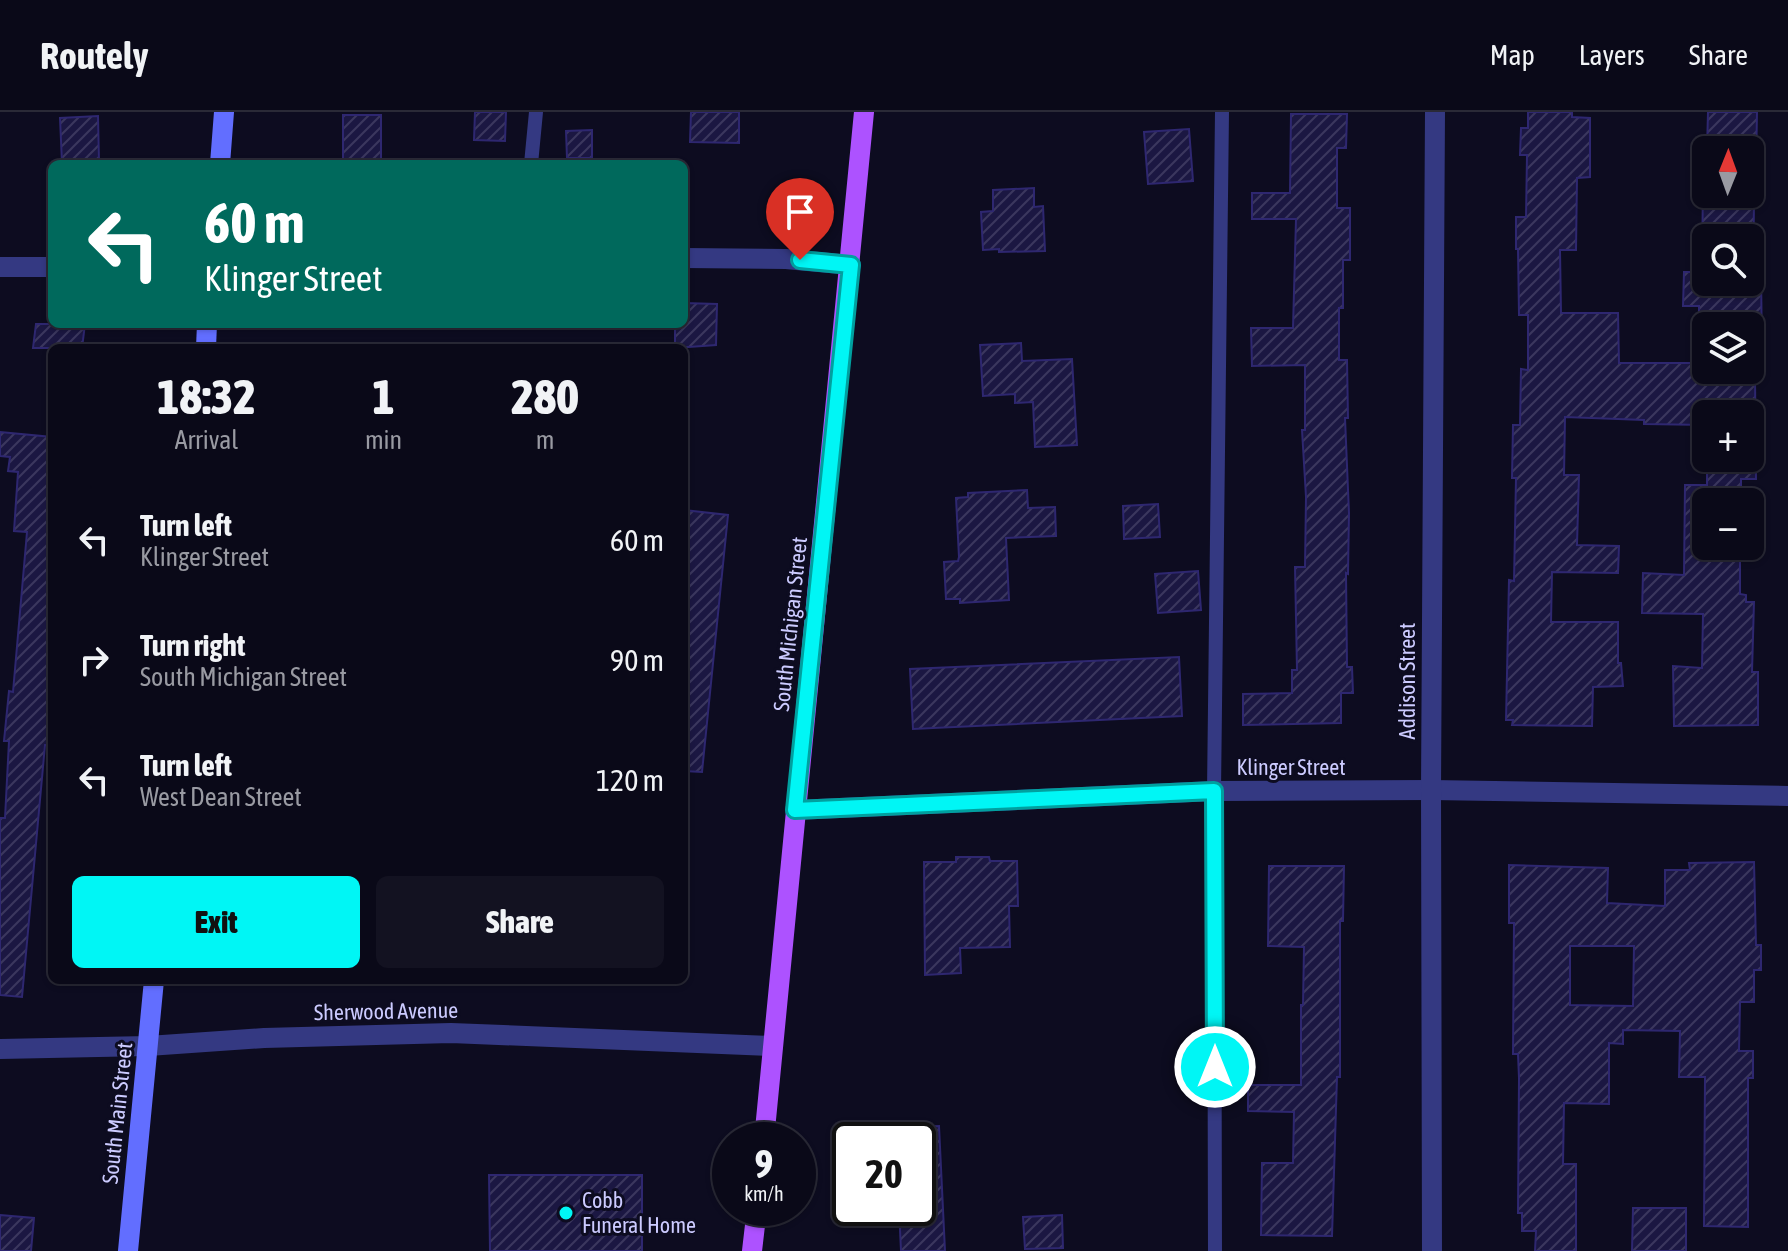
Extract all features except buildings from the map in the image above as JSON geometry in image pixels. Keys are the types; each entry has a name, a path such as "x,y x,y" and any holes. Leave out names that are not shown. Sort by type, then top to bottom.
{"main road":[{"path":"220,160 224,112"},
{"name":"South Michigan Street","path":"766,1122 864,112"},
{"name":"South Main Street","path":"128,1251 154,984"},
{"path":"752,1251 755,1226"}],"street":[{"name":"Addison Street","path":"1432,1251 1435,112"},
{"path":"688,258 786,259 851,265"},
{"path":"0,267 48,267"},
{"name":"Klinger Street","path":"795,810 1214,791 1431,790 1788,796"},
{"name":"Sherwood Avenue","path":"0,1049 451,1033 773,1046"}],"lane":[{"path":"531,160 536,112"},
{"path":"1215,1251 1214,791 1222,112"}],"place":[{"name":"Cobb Funeral Home","path":"566,1213"}],"route":[{"path":"800,260 851,265 795,810 1214,791 1215,1067"}]}
